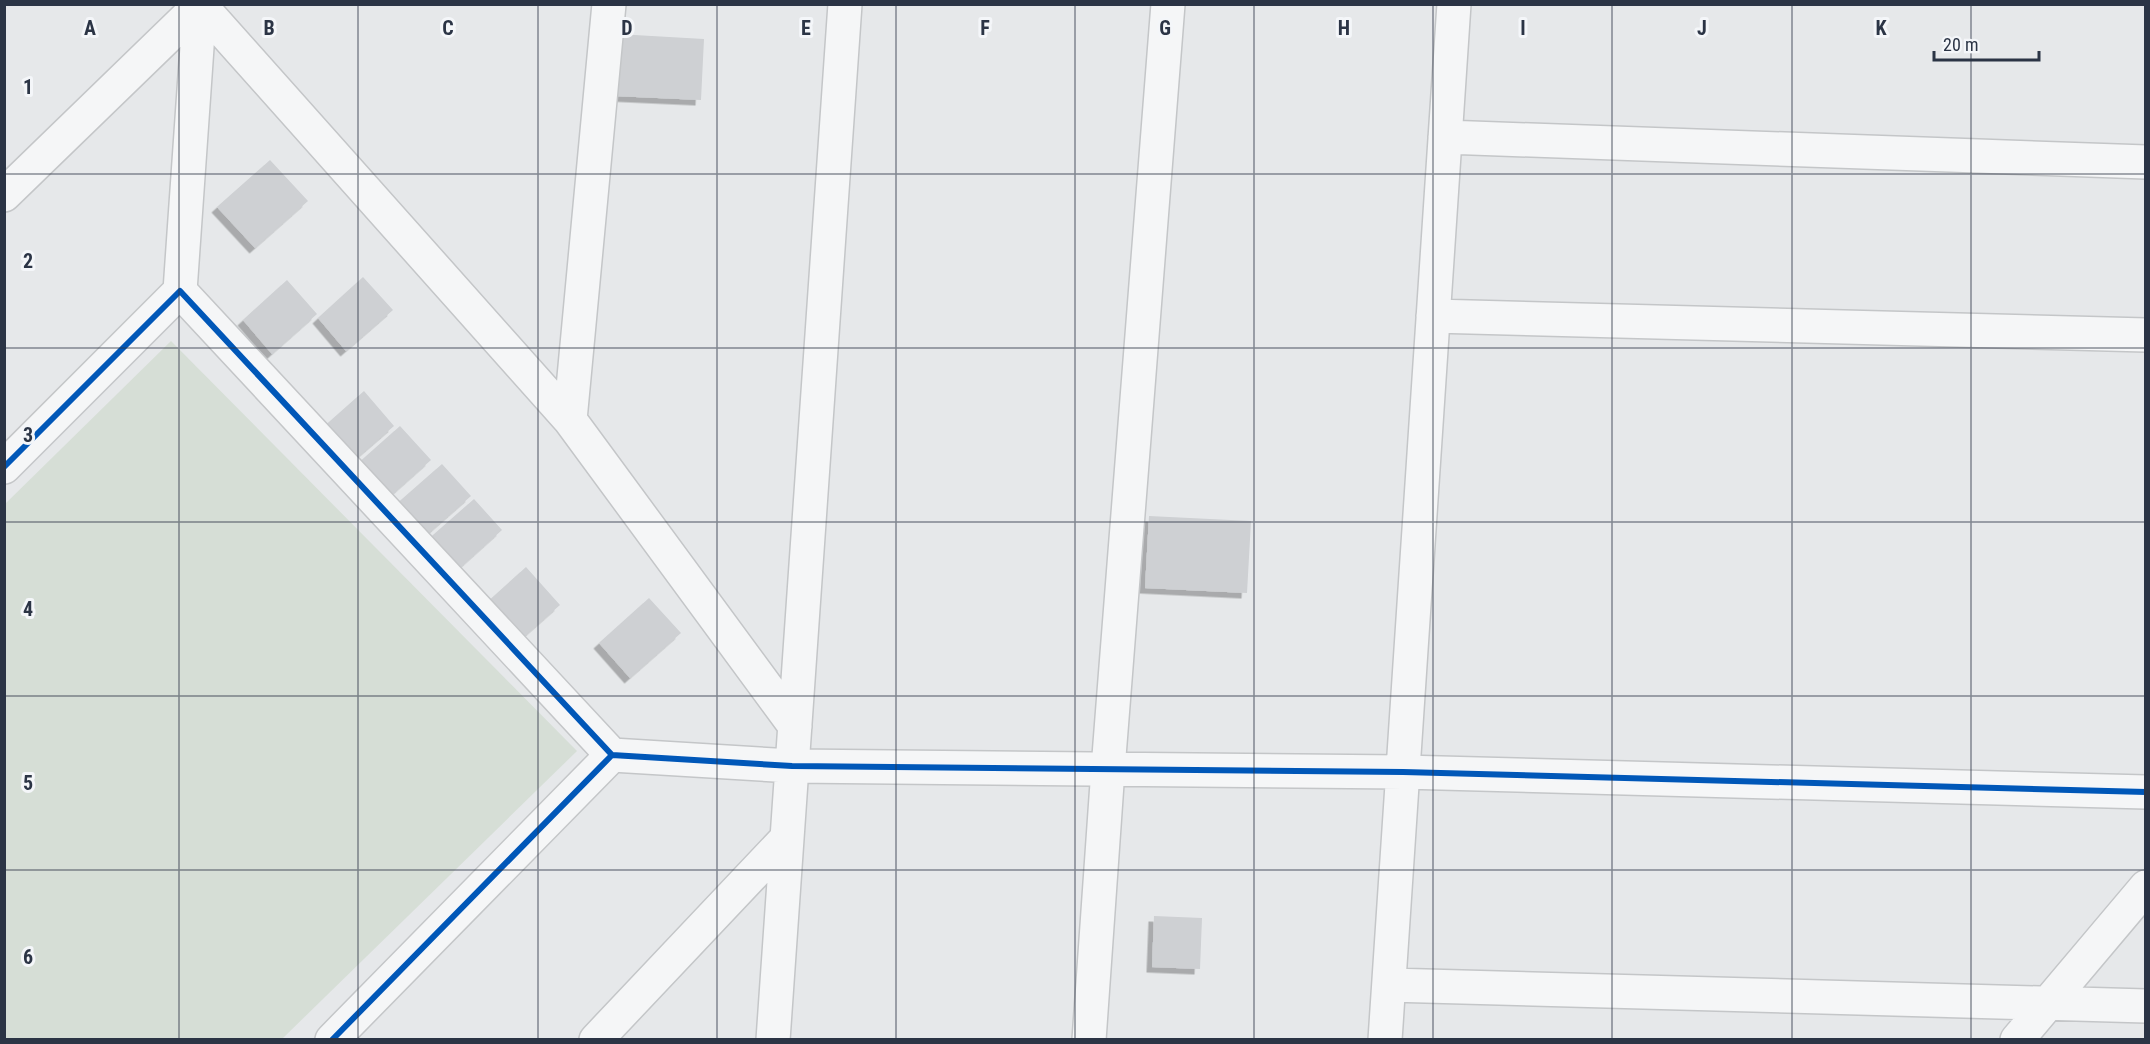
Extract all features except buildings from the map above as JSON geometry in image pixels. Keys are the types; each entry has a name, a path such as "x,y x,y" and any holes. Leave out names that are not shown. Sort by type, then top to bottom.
{"street":[{"path":"570,420 609,4"},
{"path":"773,1040 845,4"},
{"path":"1089,1040 1168,4"},
{"path":"1385,1040 1454,4"},
{"path":"200,5 570,420 795,726"},
{"path":"4,195 200,5"},
{"path":"4,467 180,291 200,5"},
{"path":"1445,137 2145,162"},
{"path":"180,291 612,755 792,766 1403,772 2145,792"},
{"path":"1433,316 2145,335"},
{"path":"332,1040 612,755"},
{"path":"596,1040 787,838"},
{"path":"2016,1040 2145,887"},
{"path":"1389,985 2145,1006"}],"shaded area":[{"path":"171,341 577,751 282,1039 5,1039 5,504"}],"cycle path":[{"path":"4,467 180,291 612,755 332,1040"},
{"path":"612,755 792,766 1403,772 2146,792"}]}
